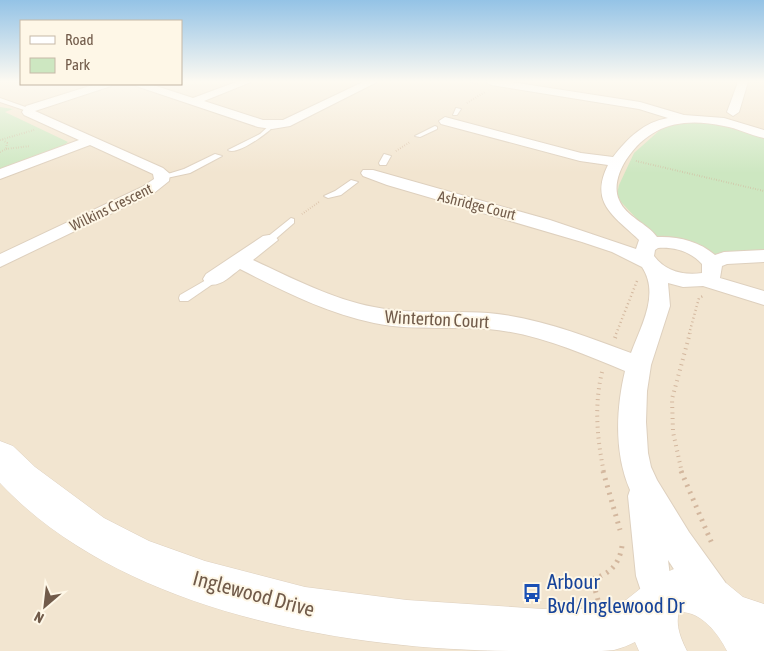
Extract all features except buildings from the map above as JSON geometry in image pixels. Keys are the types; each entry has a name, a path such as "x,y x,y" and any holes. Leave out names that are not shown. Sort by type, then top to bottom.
{"street":[{"name":"Wilkins Crescent","path":"0,261 148,190 159,184 162,177 162,174 158,171 29,112"},
{"path":"226,112 262,124 272,125 286,123 308,112"},
{"path":"654,112 664,118 664,121"},
{"path":"665,112 685,118 708,120 745,128 764,134"},
{"path":"708,120 723,118 732,112"},
{"path":"733,112 736,119 745,128"},
{"path":"448,118 580,157 604,166 616,164"},
{"path":"663,651 655,631 655,616 659,602 653,576 649,534 633,432 632,408 639,366 659,312 661,290 649,255 648,238 621,214 611,202 608,187 616,164 629,145 646,130 664,121 685,118"},
{"path":"0,174 89,141"},
{"path":"361,178 385,160"},
{"name":"Ashridge Court","path":"361,178 516,215 649,255 673,278 707,277"},
{"path":"213,279 269,240"},
{"path":"649,255 662,242 680,244 698,252 707,277 764,298"},
{"path":"659,312 682,290 707,277 724,258 764,256"},
{"name":"Winterton Court","path":"240,261 319,300 351,310 414,320 505,323 557,336 639,366"},
{"path":"707,277 728,277 764,294"},
{"name":"Inglewood Drive","path":"0,458 22,480 90,532 139,558 205,583 305,609 406,623 543,632 601,641"},
{"path":"640,477 690,566 738,616 740,628 751,651"},
{"path":"601,641 641,617 669,592 680,590 692,591 738,616"}],"lane":[{"path":"418,136 448,118"},
{"path":"231,150 262,135 272,125"},
{"path":"162,177 187,171 218,156"},
{"path":"328,196 338,193 361,178"},
{"path":"269,240 291,221"},
{"path":"184,298 213,279"}],"path":[{"path":"448,118 455,112"},
{"path":"1,140 39,128"},
{"path":"385,160 418,136"},
{"path":"0,152 6,149 7,143 1,140"},
{"path":"616,164 764,191"},
{"path":"291,221 328,196"},
{"path":"707,277 699,298 672,399 673,432 680,469 713,547"},
{"path":"601,641 592,579 602,577 612,571 619,562 623,540"}],"shaded area":[{"path":"0,112 764,112 764,651 0,651"}],"green space":[{"path":"0,112 6,112 68,142 60,148 0,170"},
{"path":"689,122 715,123 764,136 764,254 717,256 661,240 621,202 617,194 619,185 634,153 660,130 669,125"}],"place":[{"name":"Arbour Bvd/Inglewood Dr","path":"532,593"}]}
